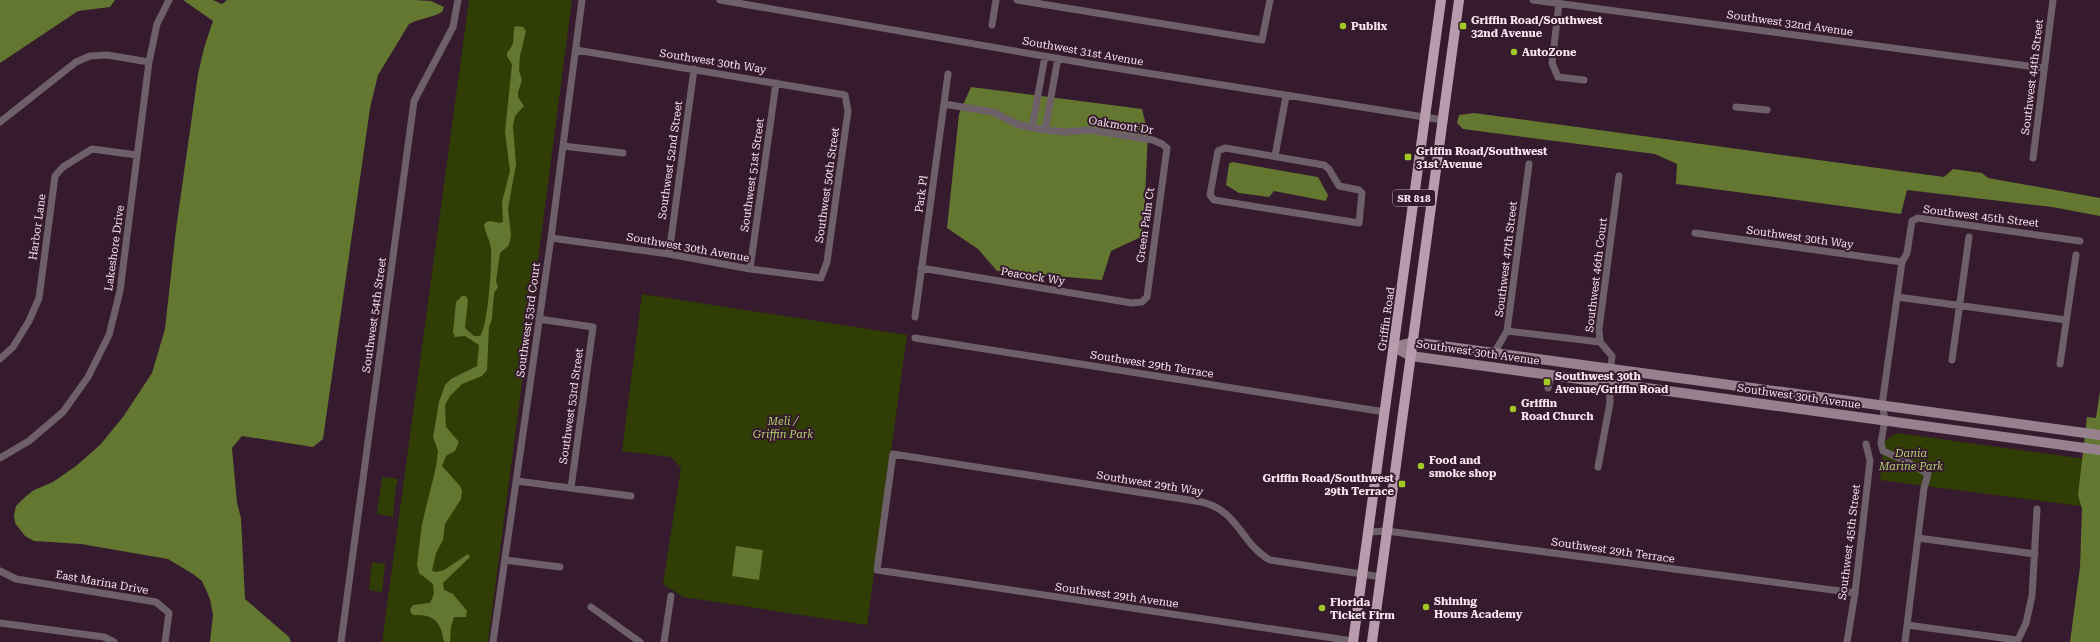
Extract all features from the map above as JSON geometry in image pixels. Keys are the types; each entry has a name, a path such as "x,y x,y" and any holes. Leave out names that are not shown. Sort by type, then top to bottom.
{"main road":[{"name":"Griffin Road","path":"1353,641 1441,0"},
{"name":"SR 818","path":"1372,642 1412,356 1459,0"},
{"name":"Southwest 30th Avenue","path":"1394,347 1413,342 2100,435"},
{"name":"Southwest 30th Avenue","path":"1394,347 1412,356 2100,450"}],"street":[{"name":"Lakeshore Drive","path":"0,458 29,441 63,412 88,377 109,335 120,291 149,62 158,24 169,0"},
{"name":"Southwest 54th Street","path":"342,642 414,101 453,26 458,0"},
{"name":"Southwest 53rd Court","path":"493,642 551,238 582,0"},
{"name":"Southwest 31st Avenue","path":"720,0 1045,56 1286,96 1443,120"},
{"path":"992,25 996,0"},
{"path":"1017,0 1262,40 1270,0"},
{"name":"Southwest 32nd Avenue","path":"1533,0 2043,68"},
{"name":"Southwest 44th Street","path":"2033,158 2043,68 2053,0"},
{"path":"1559,3 1552,63 1558,76 1584,80"},
{"name":"Southwest 30th Way","path":"576,50 845,96"},
{"path":"0,122 76,62 90,56 108,55 149,62"},
{"path":"944,104 993,112 1019,125 1032,128 1045,56"},
{"path":"1045,130 1058,58"},
{"name":"Southwest 52nd Street","path":"669,254 694,69"},
{"name":"Park Pl","path":"915,317 948,74"},
{"name":"Southwest 51st Street","path":"750,269 776,83"},
{"name":"Southwest 50th Street","path":"821,278 827,262 848,111 845,96"},
{"path":"1275,156 1286,96"},
{"path":"1736,107 1767,110"},
{"name":"Oakmont Dr","path":"1032,128 1066,132 1090,130 1153,140 1167,148"},
{"path":"563,146 623,153"},
{"name":"Green Palm Ct","path":"1142,302 1147,297 1167,148"},
{"path":"1225,148 1275,156 1324,165 1330,170 1339,186 1359,190 1362,193 1359,223 1354,224 1214,200 1210,195 1218,151 1225,148"},
{"name":"Harbor Lane","path":"0,359 13,347 29,321 39,298 55,176 63,167 92,149 137,155"},
{"name":"Southwest 47th Street","path":"1494,353 1507,331 1529,164"},
{"name":"Southwest 46th Court","path":"1598,467 1610,403 1609,382 1612,356 1600,342 1599,329 1619,176"},
{"name":"Southwest 45th Street","path":"1885,420 1882,405 1902,262 1907,252 1912,221 1918,218 2080,241"},
{"name":"Southwest 30th Way","path":"1695,233 1902,262"},
{"path":"1952,360 1969,237"},
{"name":"Southwest 30th Avenue","path":"551,238 669,254 750,269 821,278"},
{"path":"2060,364 2076,255"},
{"name":"Peacock Wy","path":"921,268 1132,303 1142,302"},
{"path":"1897,297 2066,320"},
{"name":"Southwest 53rd Street","path":"539,319 593,327 572,488"},
{"path":"1507,331 1600,342"},
{"name":"Southwest 29th Terrace","path":"915,338 1385,412"},
{"path":"1548,388 1551,375"},
{"path":"1885,420 1881,443 1883,451 1904,460 1928,474 1924,488 1905,642"},
{"name":"Southwest 45th Street","path":"1848,642 1870,461 1866,444"},
{"name":"Southwest 29th Avenue","path":"893,454 877,570 1353,641"},
{"name":"Southwest 29th Way","path":"893,454 1211,504 1229,515 1258,552 1270,560 1381,577"},
{"path":"517,481 631,496"},
{"path":"1907,625 2017,641 2026,623 2032,596 2037,509"},
{"name":"Southwest 29th Terrace","path":"1368,532 1387,531 1855,593"},
{"path":"1918,538 2035,554"},
{"path":"505,560 560,567"},
{"name":"East Marina Drive","path":"0,571 16,579 156,602 169,613 165,642"},
{"path":"664,642 671,596"},
{"path":"590,607 640,642"},
{"path":"0,623 104,637 114,642"}],"green space":[{"path":"469,0 572,0 488,642 382,642"},
{"name":"Meli / Griffin Park","path":"642,294 907,335 867,625 683,597 663,584 681,468 671,457 622,451"},
{"name":"Dania Marine Park","path":"1897,433 2100,461 2096,508 1880,480 1884,441"},
{"path":"382,477 398,479 393,517 377,514"},
{"path":"372,562 385,564 382,592 369,590"}],"shaded area":[{"path":"0,0 115,0 110,7 78,11 0,63"},
{"path":"183,0 213,0 222,4 227,0 414,0 431,1 444,7 442,12 438,14 409,24 378,75 370,108 323,439 313,447 242,436 232,448 237,503 241,518 245,599 289,637 291,642 210,642 213,615 210,599 202,581 193,574 168,559 81,544 34,541 25,536 15,523 14,515 16,506 34,490 53,482 76,466 100,445 123,417 152,373 165,329 176,229 198,74 204,48 213,21"},
{"path":"515,26 523,27 526,31 520,56 519,71 522,80 518,92 518,97 524,106 515,116 513,126 516,164 508,209 511,235 509,245 500,253 496,281 498,287 494,293 492,319 489,327 487,370 482,376 462,384 450,396 445,405 446,427 459,442 455,451 446,456 442,466 460,486 462,491 461,499 445,524 443,540 436,553 432,571 436,572 444,570 468,554 470,557 443,583 444,590 453,594 467,611 466,617 454,617 451,627 450,642 444,642 442,631 438,623 430,617 414,615 411,613 410,609 413,605 430,603 434,594 433,584 419,573 417,564 422,524 436,467 438,451 433,437 439,402 445,385 451,379 477,366 479,345 465,336 455,337 453,332 456,302 462,296 466,296 468,300 465,328 474,336 480,336 485,321 491,267 490,243 484,225 486,222 490,221 500,223 503,222 502,202 510,171 505,132 512,64 507,57 507,53 513,43"},
{"path":"971,87 1142,109 1148,133 1144,220 1141,237 1111,251 1102,280 997,271 978,249 947,228 959,114"},
{"path":"1474,113 1944,177 1953,169 1982,173 1988,178 2100,198 2100,216 2052,207 1907,190 1901,214 1676,184 1677,164 1655,154 1463,129 1457,123 1459,115"},
{"path":"1232,162 1318,177 1328,195 1326,201 1274,191 1269,197 1239,193 1226,185 1229,164"},
{"path":"2100,391 2100,642 2070,642 2080,567 2082,509 2078,495 2087,417 2096,418"},
{"path":"736,546 763,550 759,580 732,576"}],"place":[{"name":"Publix","path":"1343,26"},
{"name":"Griffin Road/Southwest 32nd Avenue","path":"1463,26"},
{"name":"AutoZone","path":"1514,52"},
{"name":"Griffin Road/Southwest 31st Avenue","path":"1408,157"},
{"name":"Southwest 30th Avenue/Griffin Road","path":"1547,382"},
{"name":"Griffin Road Church","path":"1513,409"},
{"name":"Food and smoke shop","path":"1421,466"},
{"name":"Griffin Road/Southwest 29th Terrace","path":"1402,484"},
{"name":"Shining Hours Academy","path":"1426,607"},
{"name":"Florida Ticket Firm","path":"1322,608"}]}
